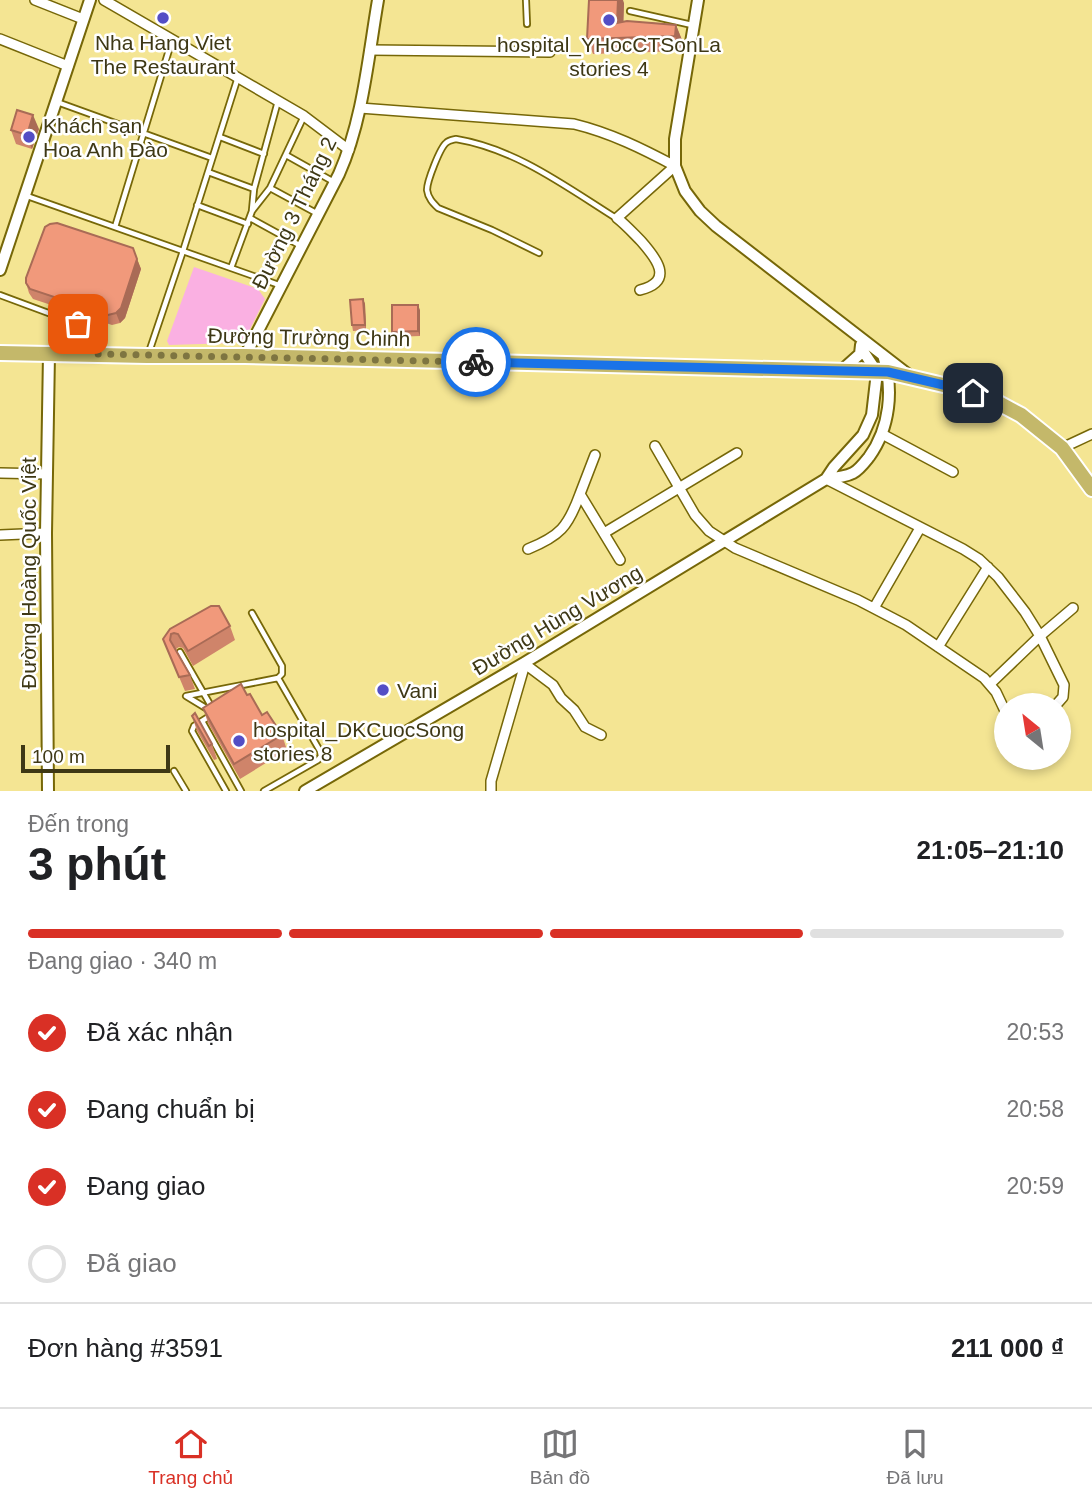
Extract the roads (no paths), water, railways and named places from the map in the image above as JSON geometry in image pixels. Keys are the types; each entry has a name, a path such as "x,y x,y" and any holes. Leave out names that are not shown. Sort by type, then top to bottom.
{"main road":[{"name":"Đường Trường Chinh","path":"0,353 245,356 883,372 952,387 993,400 1021,415 1062,448 1092,489"}],"street":[{"path":"35,0 83,19"},
{"path":"0,270 90,0"},
{"path":"104,0 278,101 349,150"},
{"name":"Đường 3 Tháng 2","path":"245,356 349,150 360,108 378,0"},
{"path":"698,0 675,139 676,166 685,191 716,226 861,343 883,355 911,377"},
{"path":"0,39 68,66"},
{"path":"370,50 551,52"},
{"path":"360,108 575,124 626,141 676,166"},
{"path":"640,289 656,282 660,267 653,254 617,218 676,166"},
{"path":"841,371 860,354 861,343"},
{"path":"861,343 883,372"},
{"name":"Đường Hoàng Quốc Việt","path":"48,791 46,533 49,354"},
{"path":"883,355 883,372"},
{"name":"Đường Hùng Vương","path":"305,791 525,664 826,480 855,472 867,459 882,434 888,411 883,372"},
{"name":"Đường Hùng Vương","path":"826,480 863,435 872,415 875,394 883,372"},
{"path":"882,434 953,472"},
{"path":"1062,448 1092,434"},
{"path":"655,446 702,524 724,541 842,593 906,625 972,668 990,684 995,693"},
{"path":"604,533 737,453"},
{"path":"528,550 547,541 566,525 596,455"},
{"path":"0,473 47,474"},
{"path":"826,480 972,554 988,567 1017,601 1040,636 1064,685 1063,693"},
{"path":"580,494 620,560"},
{"path":"874,608 920,527"},
{"path":"0,535 46,533"},
{"path":"938,647 988,567"},
{"path":"990,684 1073,608"},
{"path":"491,791 494,771 525,664 553,685 585,727 601,735"}],"lane":[{"path":"526,0 527,24"},
{"path":"630,11 693,25"},
{"path":"115,227 172,39"},
{"path":"147,356 238,77"},
{"path":"231,268 252,211 254,189 278,101"},
{"path":"57,102 212,158"},
{"path":"252,211 270,188 304,117"},
{"path":"220,137 264,154"},
{"path":"539,253 434,205 429,198 428,185 444,144 456,139 504,152 541,170 617,218"},
{"path":"286,155 334,182"},
{"path":"208,172 254,189"},
{"path":"270,188 318,214"},
{"path":"25,196 280,285"},
{"path":"197,205 249,221 300,246"},
{"path":"0,295 78,324 91,338 96,354"},
{"path":"215,713 186,696 278,678 282,674 282,666 251,613"},
{"path":"180,652 215,713"},
{"path":"264,791 321,756 278,678"},
{"path":"215,713 194,726 192,733 226,791"},
{"path":"202,721 241,791"},
{"path":"174,771 186,791"}],"place":[{"name":"Nha Hang Viet The Restaurant","path":"163,18"},
{"name":"hospital_YHocCTSonLa stories 4","path":"609,20"},
{"name":"Khách sạn Hoa Anh Đào","path":"29,137"},
{"name":"Vani","path":"383,690"},
{"name":"hospital_DKCuocSong stories 8","path":"239,741"}]}
